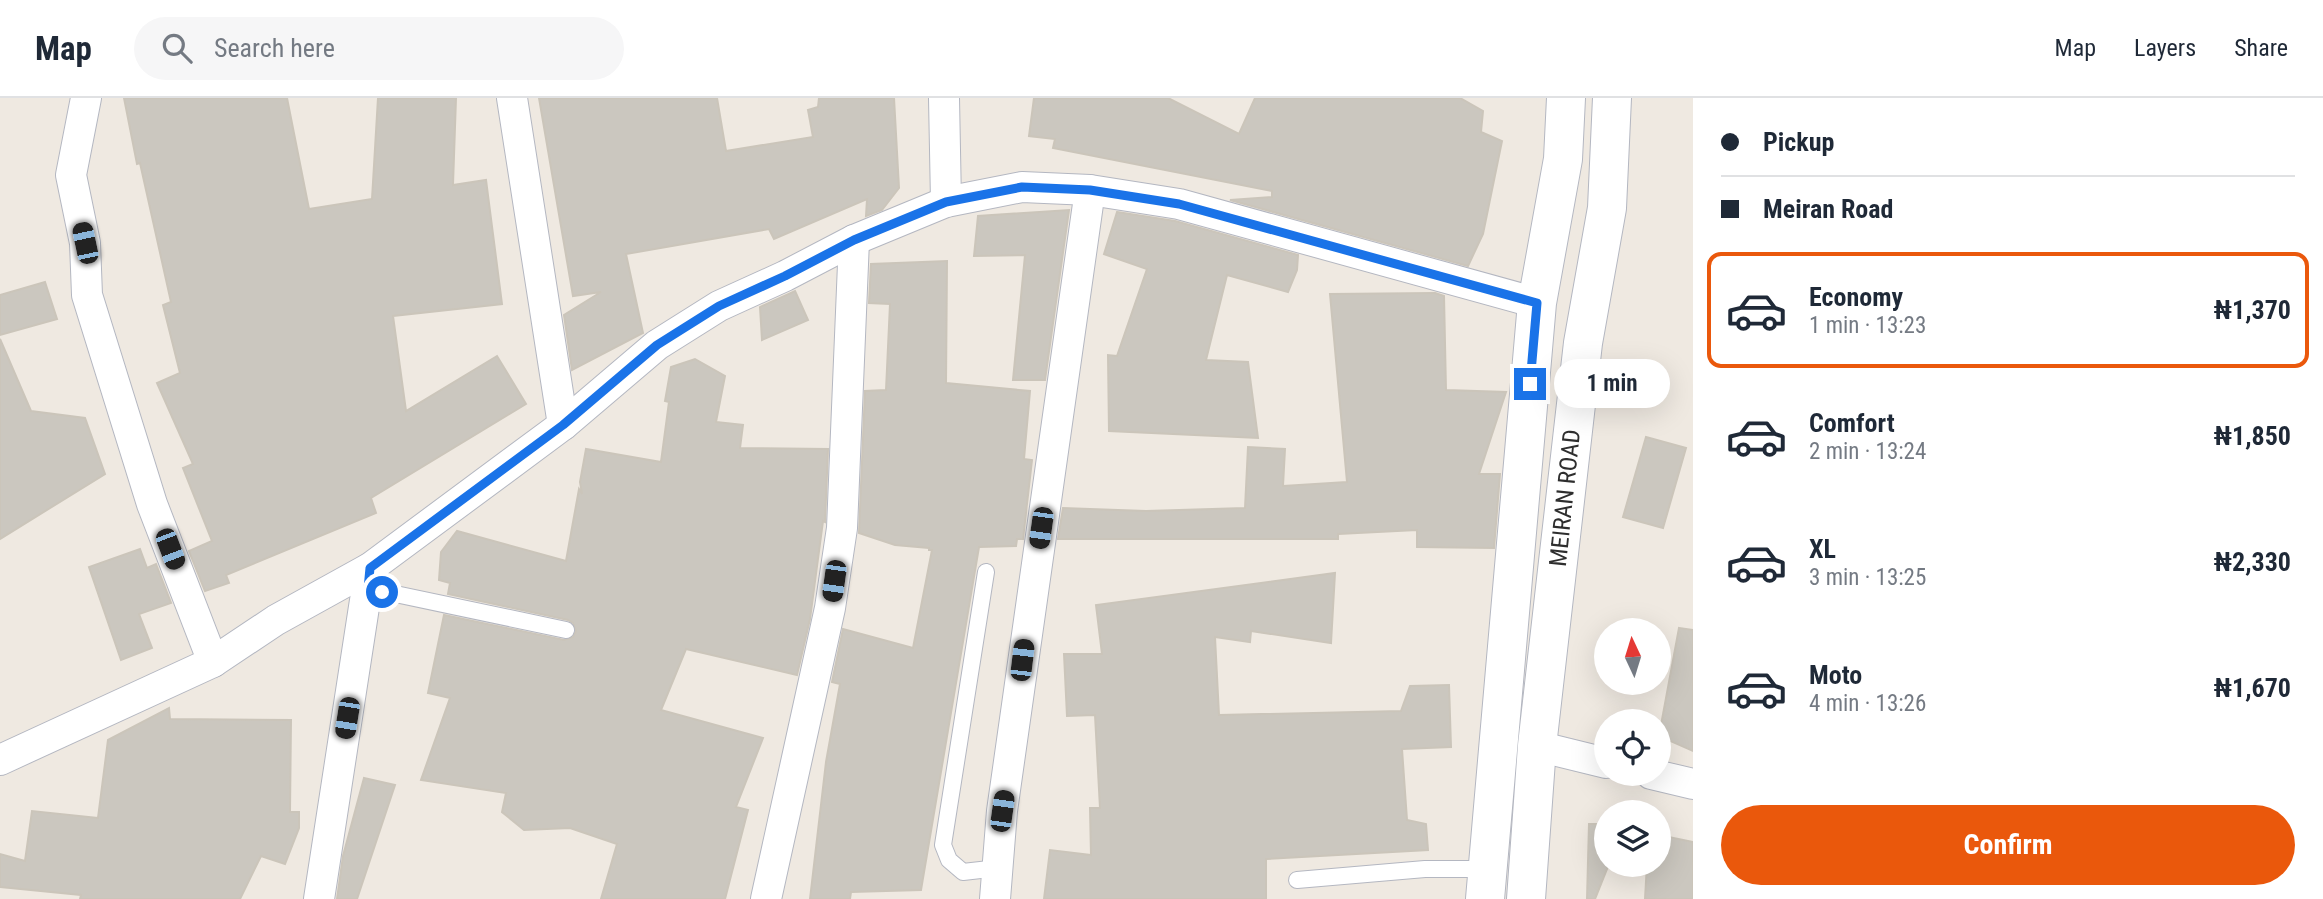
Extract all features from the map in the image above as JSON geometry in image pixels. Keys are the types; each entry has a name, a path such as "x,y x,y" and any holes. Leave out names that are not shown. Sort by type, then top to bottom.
{"main road":[{"name":"MEIRAN ROAD","path":"1486,884 1537,303 1563,159 1566,98"},
{"name":"MEIRAN ROAD","path":"1527,899 1537,746 1583,343 1607,208 1612,98"}],"street":[{"path":"86,98 71,175 85,243 87,295 152,504 213,662"},
{"path":"512,98 563,425"},
{"path":"944,98 946,202"},
{"path":"0,760 213,662 276,620 369,578 563,425 657,345 719,306 854,240 946,202 1022,187 1090,190 1179,204 1537,303"},
{"path":"995,899 1002,811 1029,606 1090,190"},
{"path":"766,899 830,608 842,528 854,240"},
{"path":"319,899 369,578"},
{"path":"1537,746 1594,760"},
{"path":"1671,779 1693,784"}],"lane":[{"path":"986,572 943,845 949,860 962,872 998,868"},
{"path":"369,578 566,630"},
{"path":"1297,880 1425,869 1486,884"}],"building":[{"path":"124,98 287,98 309,209 372,199 378,98 456,98 453,185 486,180 502,304 393,316 406,411 497,356 526,404 371,498 376,513 226,575 229,583 205,591 189,551 212,541 183,468 193,464 157,383 180,373 163,305 171,302 140,163 137,164"},
{"path":"539,98 717,98 726,151 813,137 808,110 818,107 819,98 894,98 899,188 882,210 866,216 867,199 774,239 769,229 626,254 643,333 572,370 564,315 601,292 573,296"},
{"path":"1034,98 1168,98 1239,134 1255,98 1460,98 1483,111 1481,132 1502,141 1483,234 1468,266 1230,200 1272,197 1272,191 1053,148 1055,139 1029,136"},
{"path":"1069,210 1045,380 1013,380 1025,255 974,256 978,216"},
{"path":"1117,212 1175,221 1298,255 1297,270 1288,292 1227,275 1206,360 1248,362 1258,438 1109,431 1108,355 1117,356 1147,269 1104,254"},
{"path":"947,261 946,383 1030,391 1024,459 1032,460 1023,539 1017,539 1016,546 979,547 921,890 851,892 850,899 810,899 826,762 840,684 832,682 843,629 913,648 932,550 895,545 859,533 865,391 886,390 890,304 869,303 871,264"},
{"path":"45,282 57,319 0,335 0,295"},
{"path":"795,291 808,320 762,340 760,307"},
{"path":"1435,293 1444,296 1446,390 1506,392 1479,474 1500,474 1494,548 1417,547 1417,530 1338,534 1338,539 1058,539 1063,508 1146,511 1245,508 1248,447 1285,449 1283,486 1347,482 1330,294"},
{"path":"0,339 31,411 85,418 105,474 0,539"},
{"path":"695,359 725,376 716,422 743,425 740,448 828,449 825,522 823,521 810,619 797,675 686,649 661,710 763,738 736,807 748,810 725,899 601,899 617,844 570,828 524,830 502,812 506,793 421,780 450,698 428,693 444,615 564,640 573,637 576,631 573,623 568,620 448,594 450,583 439,580 441,552 457,531 566,561 579,489 582,494 580,482 586,449 661,462 669,402 665,401 671,367"},
{"path":"1646,437 1686,448 1663,528 1623,517"},
{"path":"140,549 147,568 156,564 171,603 139,614 152,648 121,660 89,567"},
{"path":"1335,573 1331,643 1251,631 1250,642 1215,637 1219,715 1401,711 1410,686 1449,685 1451,747 1402,749 1407,820 1426,824 1428,850 1266,859 1266,899 1044,899 1050,850 1091,855 1090,808 1100,808 1095,715 1067,716 1064,654 1102,654 1096,605"},
{"path":"1679,628 1693,630 1693,751 1671,741 1671,709 1664,709 1667,695 1671,695 1671,671"},
{"path":"169,708 170,719 291,720 290,812 299,812 299,828 285,864 261,856 240,899 80,899 81,895 0,887 0,854 25,861 32,811 98,818 108,740"},
{"path":"364,778 395,785 357,899 337,899 343,856"},
{"path":"1589,824 1594,824 1594,877 1604,877 1595,899 1587,899"},
{"path":"1671,837 1693,842 1693,899 1645,899 1646,877 1671,877"}],"route":[{"path":"382,592 368,589 370,568 563,425 657,345 719,306 854,240 946,202 1022,187 1090,190 1179,204 1537,303 1530,384"}]}
